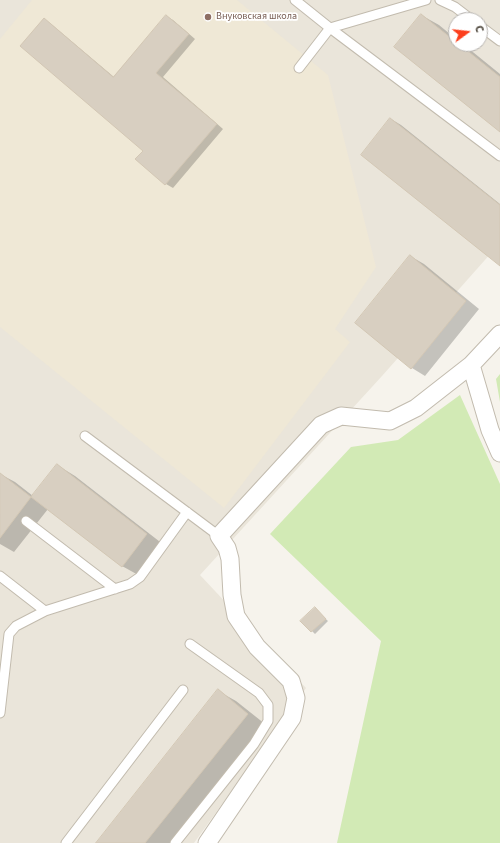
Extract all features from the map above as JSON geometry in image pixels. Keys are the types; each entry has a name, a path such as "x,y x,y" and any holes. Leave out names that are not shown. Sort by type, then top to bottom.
{"street":[{"path":"207,843 292,718 296,698 291,681 257,647 236,616 232,595 230,559 227,548 219,536 321,425 341,416 390,421 416,408 472,365 500,334"},
{"path":"472,365 490,430 500,453"}],"lane":[{"path":"295,0 500,156"},
{"path":"299,68 330,28 426,0"},
{"path":"440,0 458,4 465,12"},
{"path":"488,32 500,41"},
{"path":"84,436 219,536"},
{"path":"0,713 4,634 45,611 130,584 140,576 187,512"},
{"path":"26,521 115,589"},
{"path":"0,576 45,611"},
{"path":"175,843 254,744 268,721 268,705 259,693 190,644"},
{"path":"66,843 183,690"}],"shaded area":[{"path":"0,0 500,0 500,243 382,376 200,575 306,688 194,843 0,843"},
{"path":"32,0 237,0 328,75 376,267 335,329 350,342 224,508 0,327 0,39"}],"green space":[{"path":"500,374 500,402 496,379"},
{"path":"460,395 500,484 500,843 337,843 381,641 270,534 351,447 398,440"}],"building":[{"path":"421,14 448,36 448,52 469,52 500,77 500,132 394,47"},
{"path":"166,15 189,34 156,73 217,124 165,185 135,159 143,151 20,46 44,18 113,77"},
{"path":"390,118 500,205 500,266 361,155"},
{"path":"410,255 466,301 411,369 355,323"},
{"path":"57,464 147,534 122,567 31,497"},
{"path":"0,473 31,497 0,538"},
{"path":"315,607 326,619 311,632 300,621"},
{"path":"218,689 248,714 145,843 96,843"}],"place":[{"name":"Внуковская школа","path":"208,17"}]}
